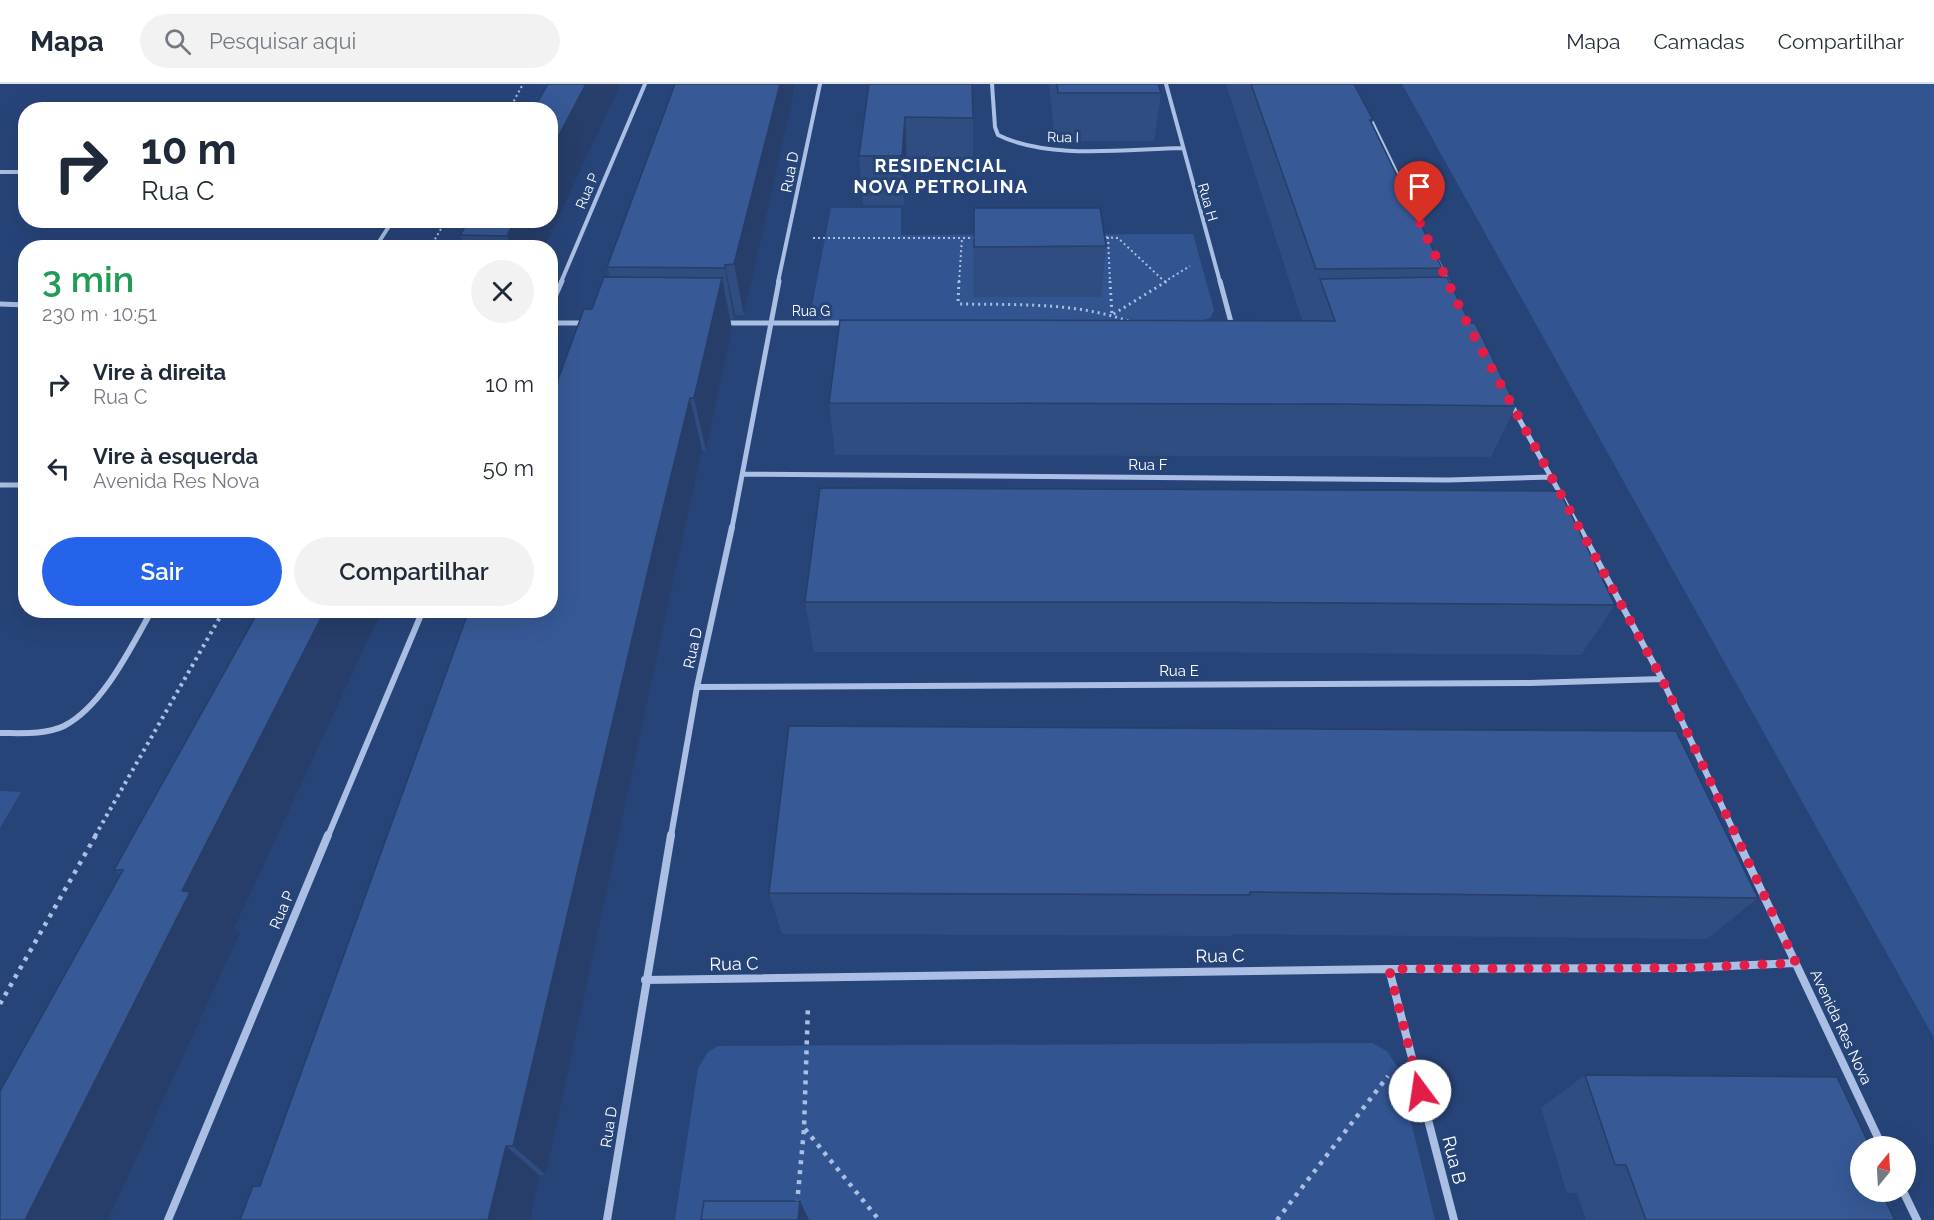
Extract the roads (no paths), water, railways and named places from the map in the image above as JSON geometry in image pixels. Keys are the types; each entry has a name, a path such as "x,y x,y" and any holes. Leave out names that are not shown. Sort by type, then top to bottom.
{"street":[{"name":"Rua P","path":"558,289 645,84"},
{"name":"Rua D","path":"607,1220 645,980 697,687 744,474 768,323 789,238 820,84"},
{"name":"Rua I","path":"992,84 995,127 998,135 1013,143 1046,148 1182,148"},
{"name":"Rua H","path":"1166,84 1232,326"},
{"path":"1364,105 1403,188"},
{"path":"0,172 18,172"},
{"path":"1433,250 1452,292"},
{"path":"0,304 18,304"},
{"path":"558,323 596,323"},
{"name":"Rua G","path":"723,323 852,323"},
{"path":"1221,326 1244,326"},
{"name":"Avenida Res Nova","path":"1506,395 1662,679 1877,1136"},
{"name":"Rua F","path":"744,474 1448,480 1551,477"},
{"path":"0,484 18,485"},
{"path":"0,733 54,728 65,724 80,713 111,677 147,618"},
{"name":"Rua P","path":"168,1220 420,618"},
{"name":"Rua E","path":"697,687 1530,683 1662,679"},
{"name":"Rua C","path":"645,980 1389,969 1684,968 1796,963"},
{"name":"Rua B","path":"1389,969 1454,1220"},
{"path":"1908,1202 1917,1220"}],"district":[{"name":"RESIDENCIAL NOVA PETROLINA","path":"941,176"}]}
